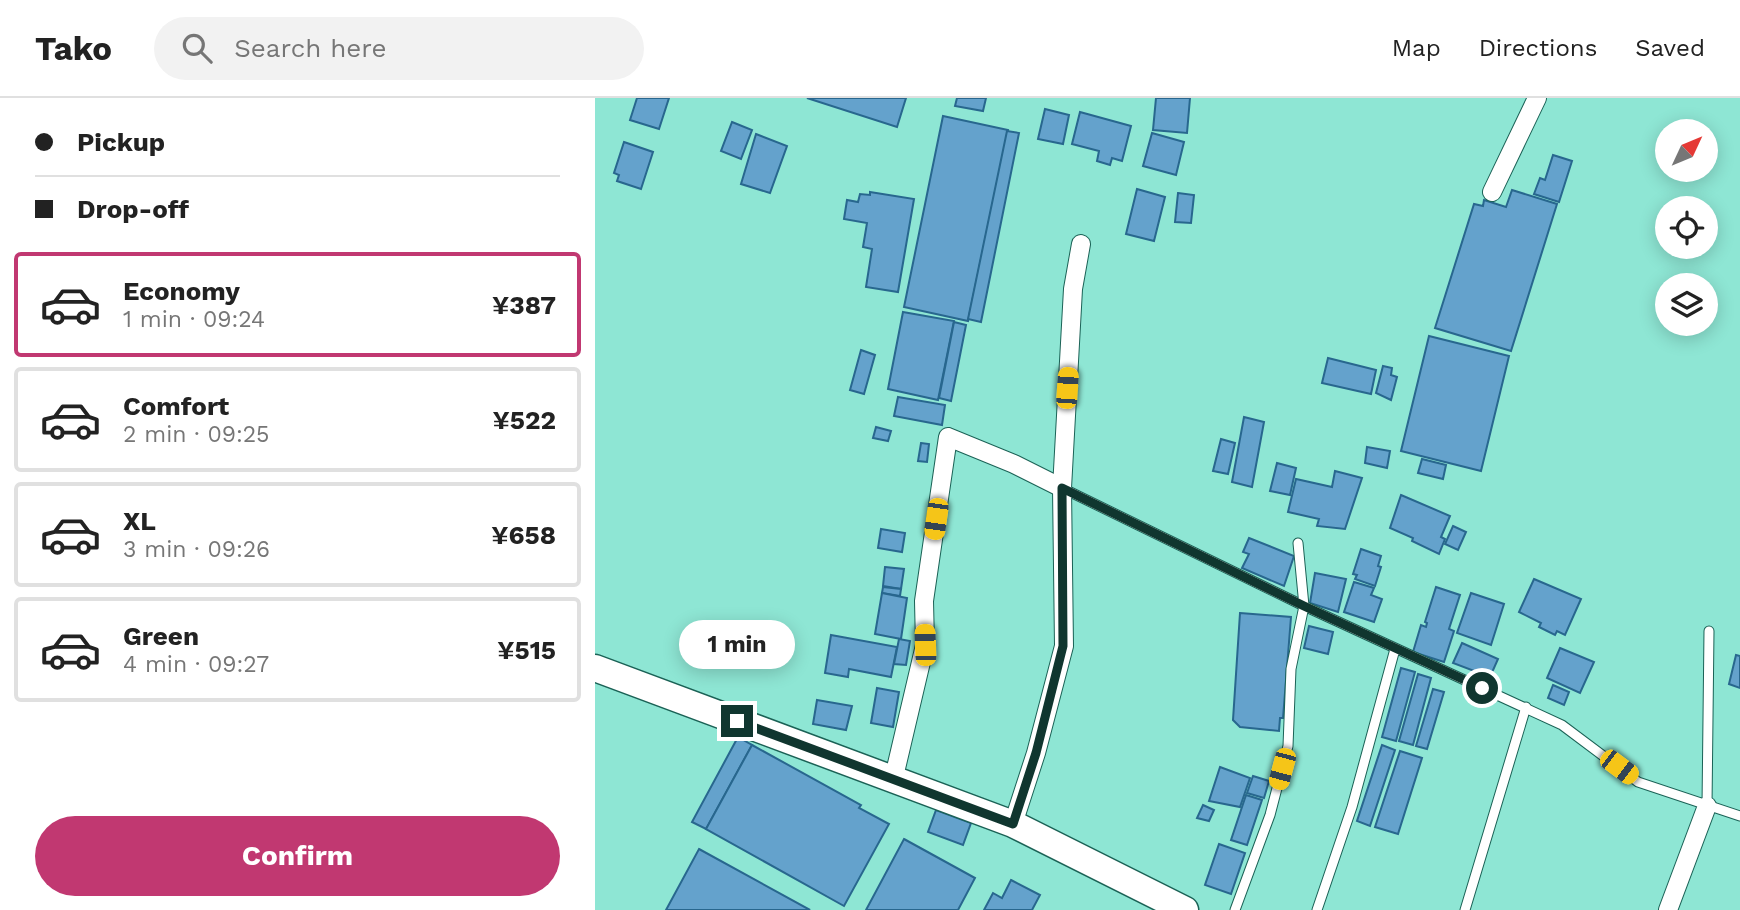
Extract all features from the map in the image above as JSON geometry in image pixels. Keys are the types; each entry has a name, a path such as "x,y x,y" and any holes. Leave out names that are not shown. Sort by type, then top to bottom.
{"street":[{"path":"1492,192 1537,98"},
{"path":"1013,824 1036,753 1063,646 1062,488 1073,289 1081,244"},
{"path":"893,781 925,645 924,601 948,437 1014,464 1062,488"},
{"path":"595,668 1013,824 1185,910"},
{"path":"1668,910 1707,806"}],"lane":[{"path":"1062,488 1304,606 1562,725 1638,782 1740,816"},
{"path":"1235,910 1270,815 1288,746 1291,669 1304,606 1298,543"},
{"path":"1707,806 1709,631"},
{"path":"1317,910 1352,807 1395,649"},
{"path":"1465,910 1526,707"}],"building":[{"path":"637,98 669,98 659,129 630,120"},
{"path":"807,98 906,98 897,127"},
{"path":"957,98 986,98 983,111 955,106"},
{"path":"1156,98 1190,98 1187,133 1153,130"},
{"path":"1045,109 1069,115 1063,144 1038,139"},
{"path":"1080,112 1131,126 1122,161 1112,158 1110,165 1097,161 1099,151 1072,144"},
{"path":"943,116 1008,130 968,321 904,307"},
{"path":"732,122 752,130 741,159 721,151"},
{"path":"1007,131 1019,133 981,322 968,319"},
{"path":"1152,133 1184,142 1176,175 1143,166"},
{"path":"756,134 787,146 770,193 741,184"},
{"path":"624,142 653,152 641,189 617,181 619,175 614,173"},
{"path":"1553,155 1572,161 1559,202 1534,194 1540,178 1545,180"},
{"path":"1137,189 1165,197 1154,241 1126,234"},
{"path":"1512,190 1557,204 1511,351 1435,328 1474,204 1483,206 1484,200 1506,207"},
{"path":"870,192 914,199 898,292 866,287 872,249 863,247 867,223 844,219 847,200 858,202 860,194 870,195"},
{"path":"1178,193 1194,195 1191,223 1175,222"},
{"path":"903,312 954,321 938,400 888,389"},
{"path":"954,322 966,325 951,401 939,398"},
{"path":"1429,336 1509,356 1481,471 1401,451"},
{"path":"861,350 875,355 864,394 850,390"},
{"path":"1328,358 1376,370 1371,394 1322,383"},
{"path":"1383,366 1392,368 1391,375 1397,377 1391,400 1376,393"},
{"path":"898,397 945,405 942,425 894,416"},
{"path":"1244,417 1264,422 1252,487 1232,482"},
{"path":"876,427 891,431 888,441 873,438"},
{"path":"1221,439 1235,443 1228,474 1213,471"},
{"path":"921,443 929,444 927,462 918,461"},
{"path":"1367,447 1390,451 1387,468 1365,463"},
{"path":"1422,459 1446,465 1443,479 1418,473"},
{"path":"1277,463 1296,468 1290,495 1270,491"},
{"path":"1335,471 1362,478 1345,529 1317,526 1319,519 1288,512 1296,479 1332,487"},
{"path":"1401,495 1450,516 1441,537 1445,539 1439,554 1390,528"},
{"path":"1453,526 1466,532 1458,550 1445,544"},
{"path":"881,529 905,533 902,552 878,548"},
{"path":"1249,538 1294,556 1284,586 1242,568 1249,554 1243,552"},
{"path":"1361,549 1381,556 1378,566 1381,567 1375,586 1355,579 1357,575 1353,574"},
{"path":"885,567 904,569 901,589 883,586"},
{"path":"1315,573 1346,579 1338,612 1310,603"},
{"path":"1534,579 1581,599 1565,635 1557,631 1555,635 1539,627 1541,623 1519,612"},
{"path":"1354,582 1374,588 1371,595 1382,599 1374,622 1344,612"},
{"path":"883,587 901,589 900,596 882,593"},
{"path":"1436,587 1460,595 1449,629 1454,631 1444,662 1413,652 1421,625 1426,627 1425,622"},
{"path":"882,593 907,598 901,639 875,634"},
{"path":"1471,593 1504,604 1491,645 1457,633"},
{"path":"1240,613 1291,617 1283,718 1280,718 1279,731 1240,727 1233,720"},
{"path":"1309,626 1333,632 1328,654 1304,648"},
{"path":"831,635 897,647 891,677 849,669 848,677 825,673"},
{"path":"899,639 910,641 906,665 894,664"},
{"path":"1462,643 1498,659 1490,677 1453,663"},
{"path":"1560,648 1594,662 1580,693 1547,678"},
{"path":"1736,655 1740,656 1740,688 1729,684"},
{"path":"1401,668 1415,672 1396,741 1382,737"},
{"path":"1418,674 1431,678 1413,745 1399,741"},
{"path":"1553,685 1569,692 1564,705 1548,698"},
{"path":"877,688 899,692 893,727 871,723"},
{"path":"1433,689 1444,692 1427,749 1416,746"},
{"path":"817,700 852,706 846,730 813,724"},
{"path":"738,737 752,745 706,829 692,822"},
{"path":"752,745 861,805 859,808 889,824 844,906 706,829"},
{"path":"1382,745 1395,750 1370,826 1357,821"},
{"path":"1400,751 1422,758 1398,834 1375,827"},
{"path":"1220,767 1250,778 1240,807 1209,801"},
{"path":"1253,776 1269,781 1264,798 1247,793"},
{"path":"1246,795 1262,800 1247,845 1231,840"},
{"path":"1203,805 1214,810 1209,821 1197,818"},
{"path":"936,810 971,823 963,845 928,832"},
{"path":"904,839 975,878 958,910 866,910"},
{"path":"1219,844 1245,853 1231,894 1205,885"},
{"path":"699,849 810,910 666,910"},
{"path":"1011,880 1040,895 1032,910 984,910 993,893 1002,898"}],"route":[{"path":"737,721 1013,824 1036,753 1063,646 1062,488 1304,606 1482,688"}]}
